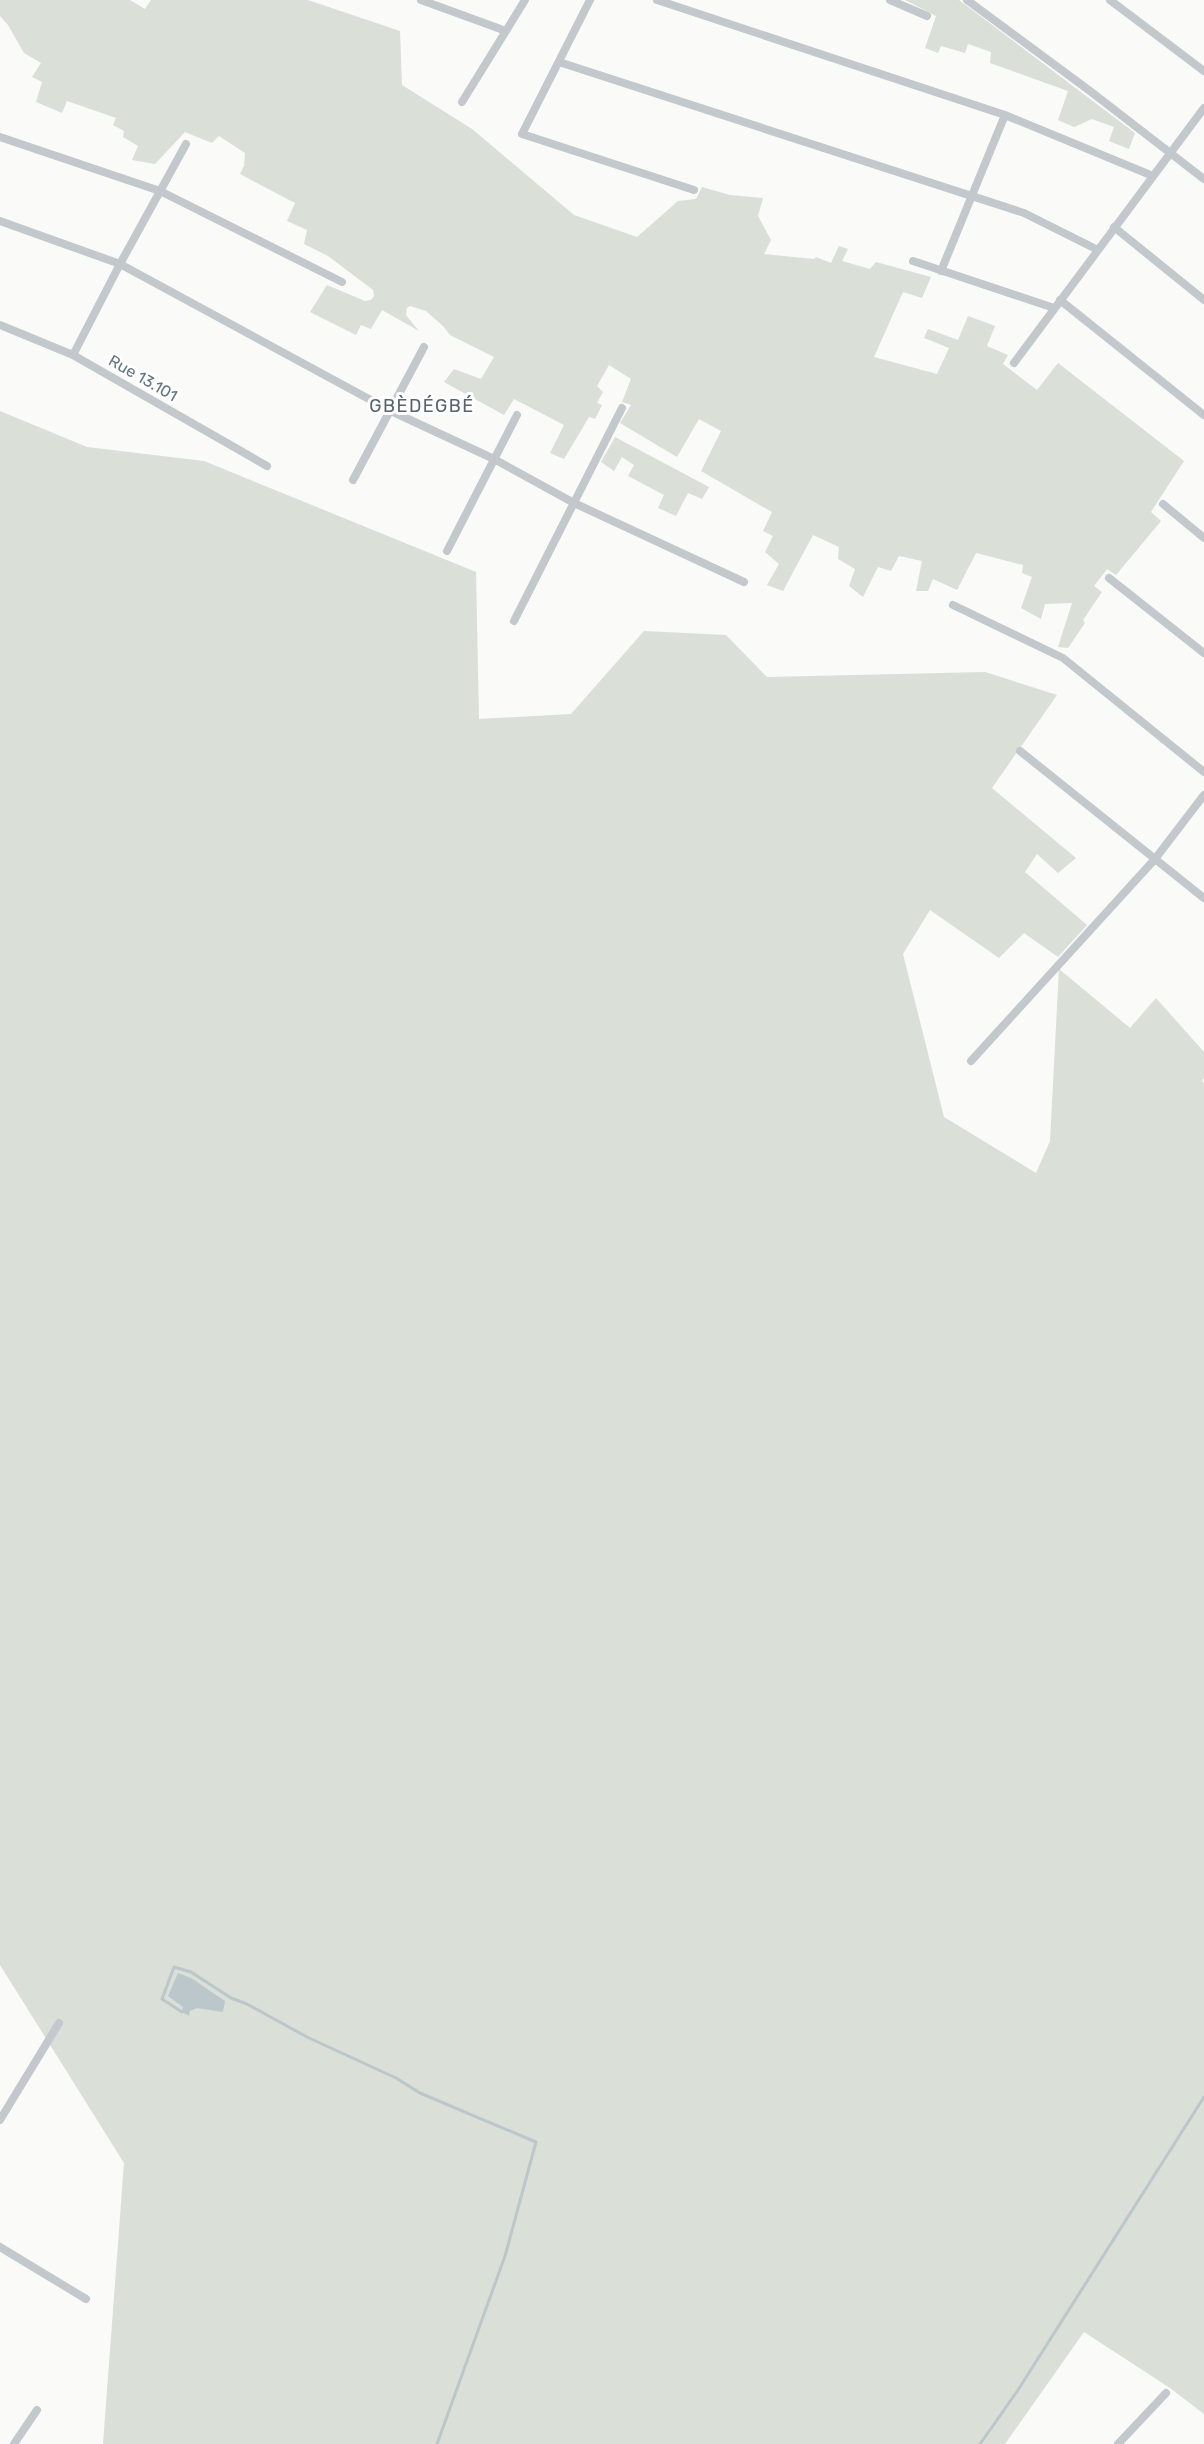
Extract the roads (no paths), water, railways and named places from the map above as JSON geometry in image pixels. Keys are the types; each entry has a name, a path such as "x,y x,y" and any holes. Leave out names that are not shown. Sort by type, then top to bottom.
{"street":[{"path":"421,0 506,31"},
{"path":"462,102 525,0"},
{"path":"590,0 522,134 694,190"},
{"path":"657,0 1005,115 1153,176"},
{"path":"686,10 689,0"},
{"path":"890,0 927,16"},
{"path":"967,0 1204,179"},
{"path":"1110,0 1204,71"},
{"path":"559,62 1024,213 1098,250"},
{"path":"1014,363 1204,108"},
{"path":"941,271 1005,115"},
{"path":"0,137 160,191 342,282"},
{"path":"73,355 186,144"},
{"path":"0,221 120,264 391,411 494,459 574,503 744,582"},
{"path":"1114,227 1204,300"},
{"path":"913,261 1054,308"},
{"path":"1060,300 1204,415"},
{"name":"Rue 13.101","path":"0,326 73,355 267,466"},
{"path":"353,480 424,347"},
{"path":"514,621 622,408"},
{"path":"447,551 517,415"},
{"path":"1163,504 1204,538"},
{"path":"1109,578 1204,653"},
{"path":"952,605 1064,658 1204,772"},
{"path":"1020,751 1204,898"},
{"path":"971,1062 1155,858 1204,795"},
{"path":"0,2120 59,2023"},
{"path":"0,2247 86,2299"},
{"path":"1118,2444 1166,2394"},
{"path":"14,2444 37,2410"}],"waterway":[{"path":"182,2012 162,1999 174,1967 191,1972 231,1998 247,2004 307,2037 396,2078 420,2093 536,2142 505,2256 437,2444"},
{"path":"980,2444 1018,2390 1204,2097"}],"district":[{"name":"GBÈDÉGBÉ","path":"422,406"}]}
